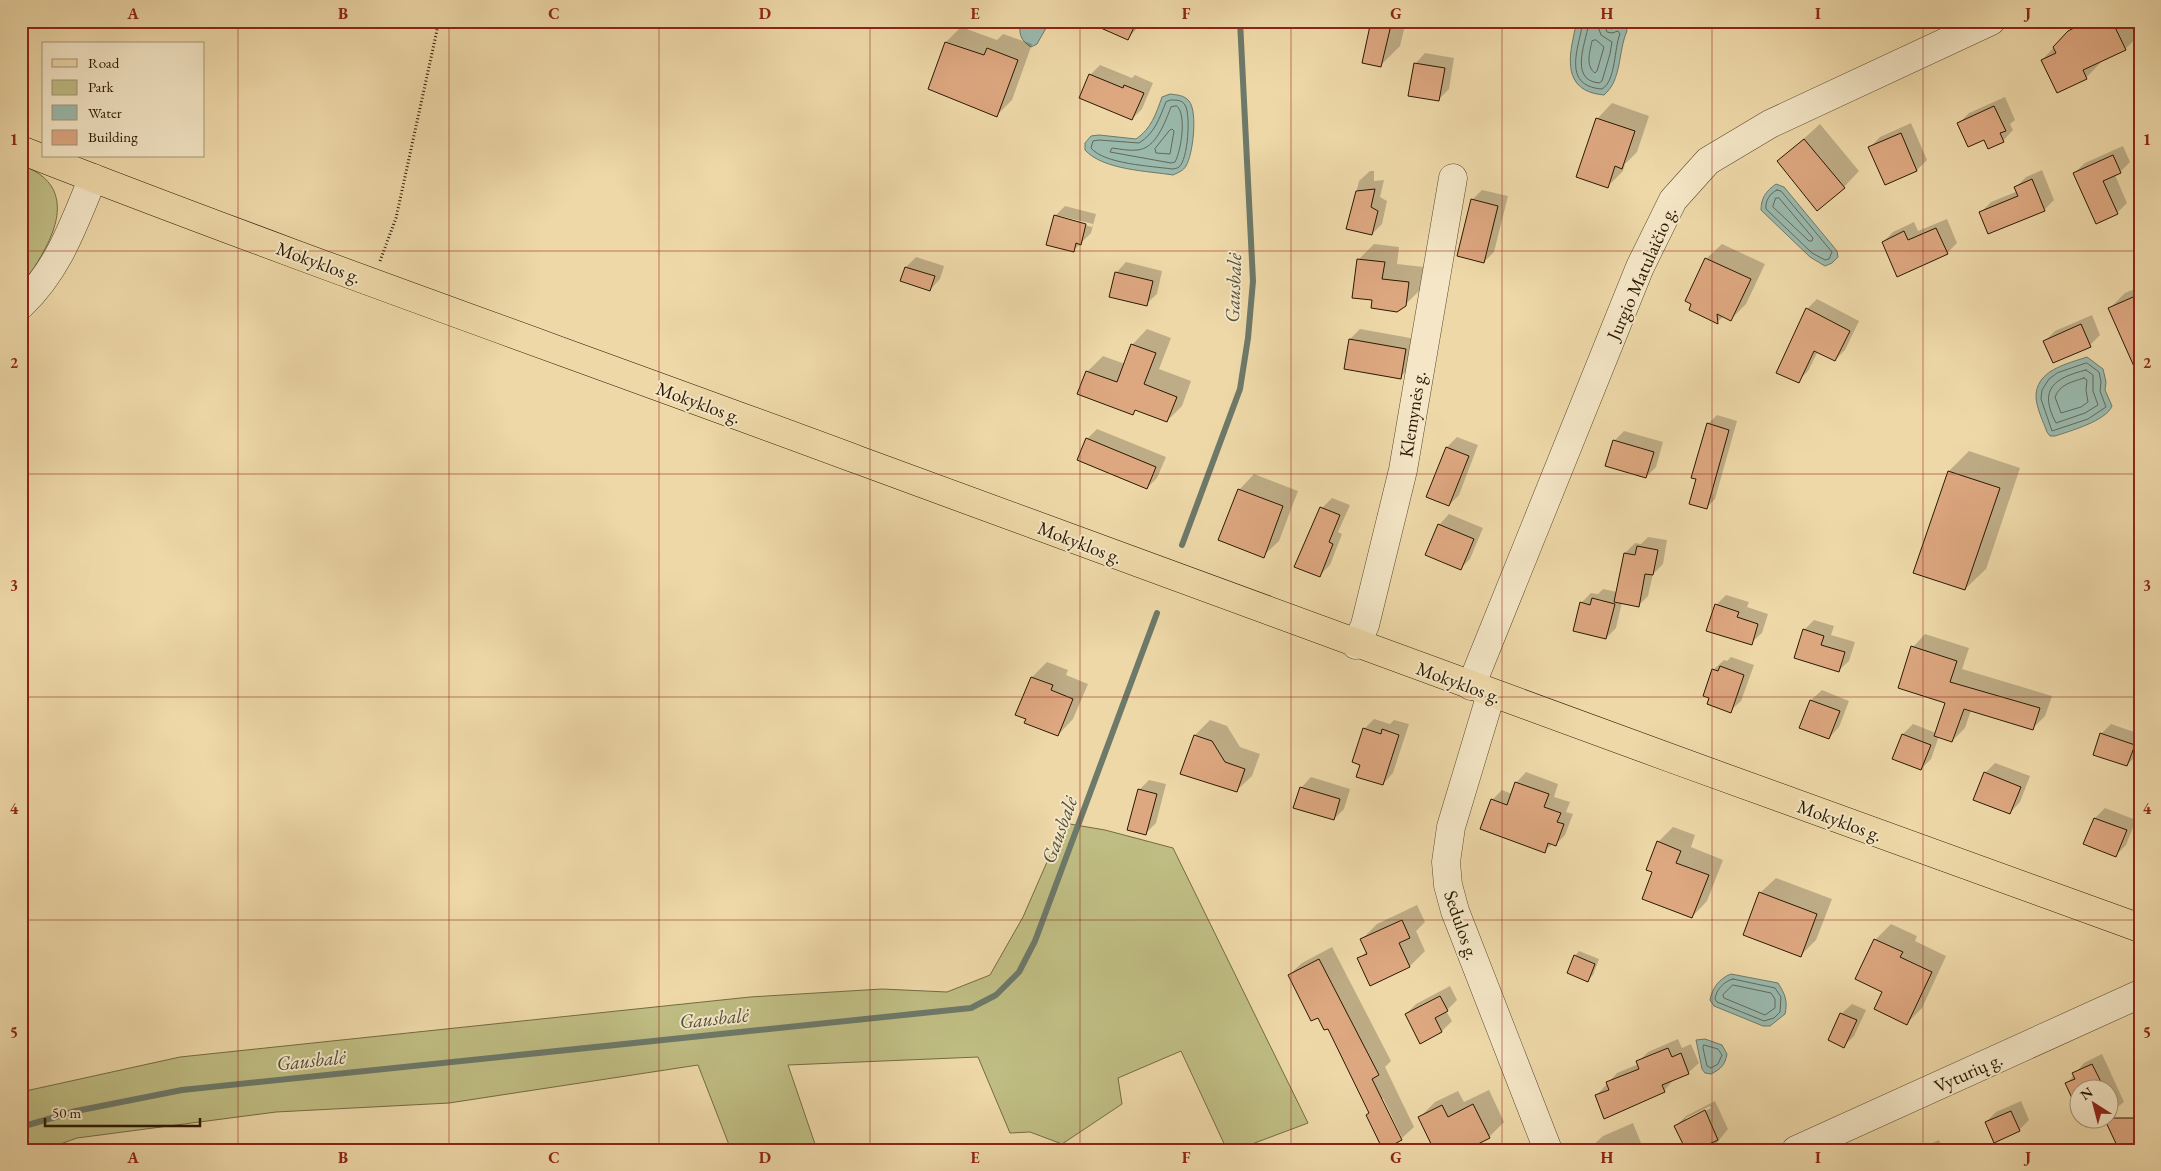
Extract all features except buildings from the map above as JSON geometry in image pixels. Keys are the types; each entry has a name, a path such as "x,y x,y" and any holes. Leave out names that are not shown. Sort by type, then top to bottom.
{"main road":[{"name":"Mokyklos g.","path":"21,150 372,282 1356,645 2140,928"}],"street":[{"name":"Jurgio Matulaičio g.","path":"1481,690 1636,276 1673,200 1708,161 1770,124 1992,21"},
{"path":"21,305 47,278 57,261 92,178"},
{"name":"Klemynės g.","path":"1356,645 1365,625 1403,470 1453,178"},
{"name":"Sedulos g.","path":"1481,690 1451,828 1446,862 1448,885 1455,911 1548,1150"},
{"name":"Vyturių g.","path":"1796,1150 2140,994"}],"path":[{"path":"372,282 396,218 439,21"}],"green space":[{"path":"21,165 35,171 46,179 53,188 57,210 56,222 46,247 32,271 21,283"},
{"path":"1064,823 1105,830 1173,848 1308,1123 1236,1150 1227,1150 1181,1051 1118,1078 1122,1104 1062,1144 1030,1132 1010,1133 978,1057 788,1065 817,1150 731,1150 698,1065 449,1103 276,1112 77,1138 44,1150 21,1150 21,1092 180,1057 750,997 882,989 947,992 990,975 1023,917"}],"water":[{"path":"1020,21 1050,21 1037,44 1031,47 1024,42 1021,36"},
{"path":"1579,21 1607,21 1611,29 1625,22 1627,31 1617,73 1610,89 1604,95 1585,90 1578,85 1571,72 1572,44"},
{"path":"1170,94 1187,99 1192,106 1194,133 1189,160 1182,170 1173,175 1114,166 1093,157 1085,150 1085,143 1091,136 1099,135 1136,139 1146,131 1162,97"},
{"path":"1776,184 1784,187 1837,251 1838,257 1832,263 1825,266 1810,257 1761,210 1765,195"},
{"path":"2087,357 2103,369 2106,382 2105,390 2112,406 2103,416 2087,425 2050,436 2038,406 2036,398 2037,388 2046,375 2054,370"},
{"path":"1731,974 1778,983 1785,998 1785,1014 1770,1026 1763,1026 1714,1006 1710,1000 1715,988 1723,978"},
{"path":"1705,1039 1722,1045 1727,1054 1722,1066 1711,1074 1705,1073 1702,1069 1696,1040"}],"waterway":[{"name":"Gausbalė","path":"1182,545 1240,389 1248,338 1253,281 1240,21"},
{"name":"Gausbalė","path":"21,1127 76,1111 182,1090 971,1008 996,995 1019,972 1035,941 1157,613"}]}
